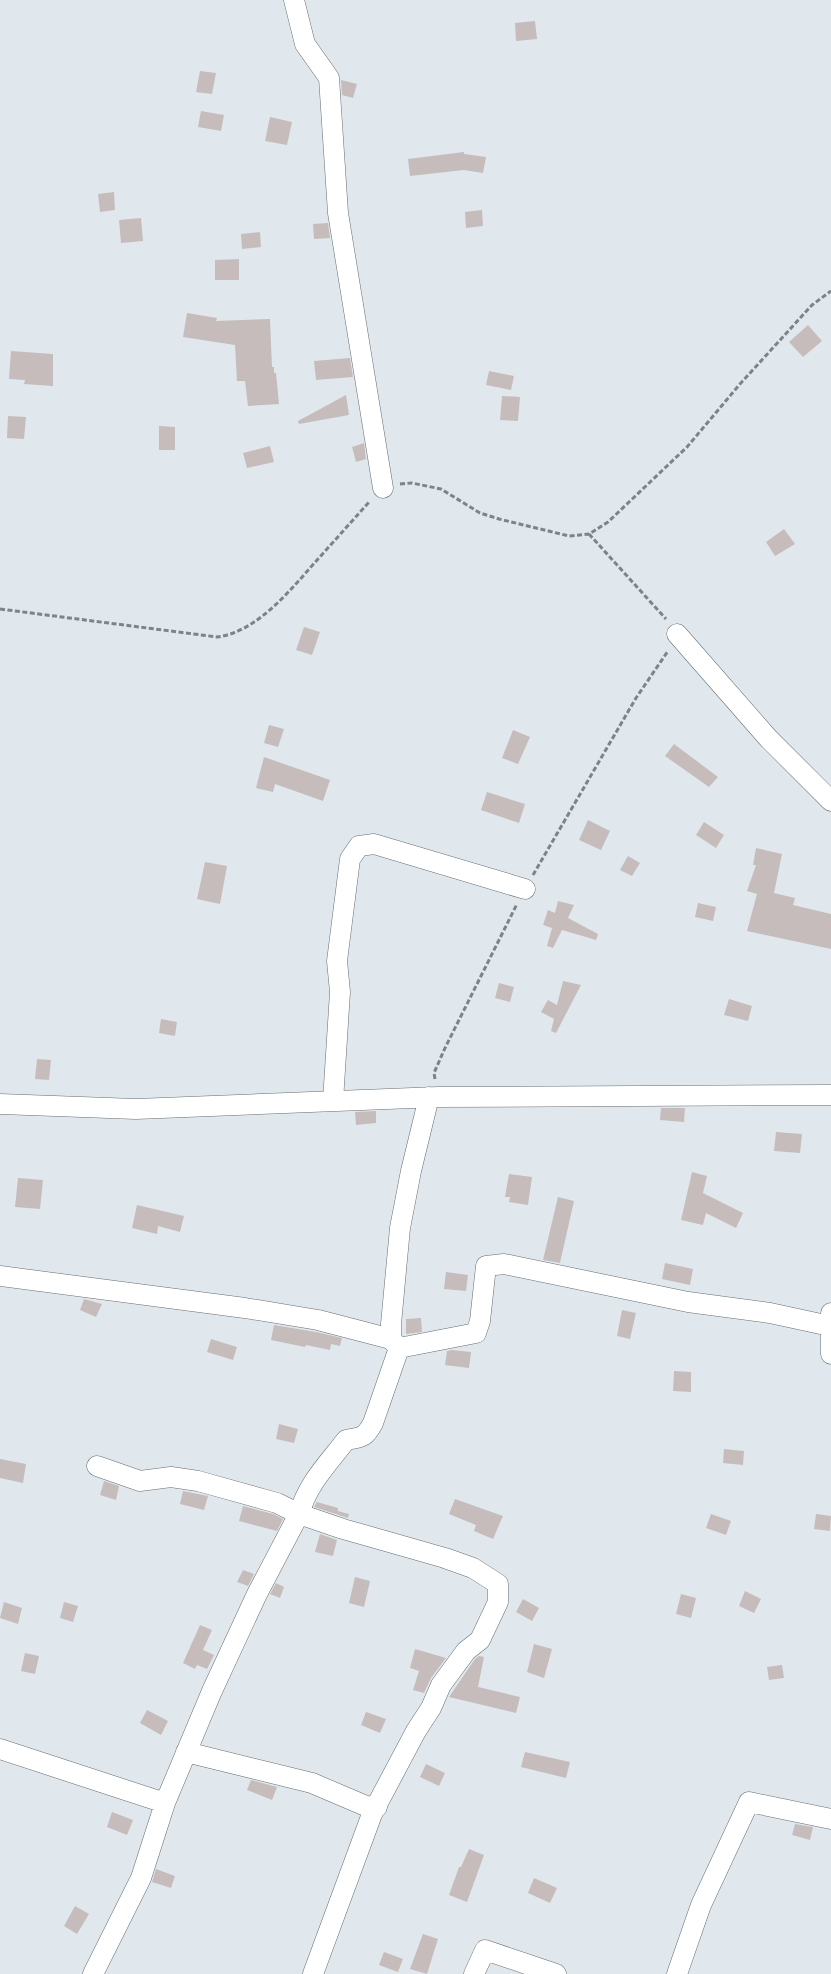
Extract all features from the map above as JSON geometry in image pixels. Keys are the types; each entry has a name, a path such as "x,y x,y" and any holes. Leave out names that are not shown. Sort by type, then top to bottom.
{"street":[{"path":"294,0 305,44 329,78 338,213 383,488"},
{"path":"677,634 768,738 831,801"},
{"path":"333,1101 340,992 337,961 350,859 359,846 374,844 525,889"},
{"path":"0,1104 136,1109 434,1097 831,1094"},
{"path":"94,1974 141,1878 165,1803 212,1691 257,1594 299,1514 303,1501 316,1476 346,1440 364,1437 368,1433 395,1343 391,1324 400,1228 411,1171 434,1097"},
{"path":"0,1276 245,1308 318,1320 395,1343 476,1333 480,1321 486,1266 504,1264 688,1302 831,1319 831,1354"},
{"path":"97,1466 140,1480 171,1477 198,1481 277,1503 299,1514 343,1529 445,1558 473,1568 498,1584 498,1602 480,1640 466,1651 441,1685 431,1708 372,1814 313,1974"},
{"path":"0,1749 165,1803"},
{"path":"186,1752 312,1783 366,1806 377,1807"},
{"path":"677,1974 701,1906 749,1802 831,1819"},
{"path":"474,1974 485,1950 556,1974"}],"path":[{"path":"0,609 217,637 230,635 248,626 280,601 383,488 397,484 424,484 442,489 480,513 499,520 569,536 590,534 608,522 687,447 740,384 812,306 831,291"},
{"path":"434,1097 434,1073 525,889 636,698 677,638 677,634 672,626 590,534"}],"building":[{"path":"535,21 537,39 516,41 515,23"},
{"path":"200,71 216,73 212,94 196,92"},
{"path":"341,80 357,84 353,98 342,95"},
{"path":"201,111 224,115 221,131 198,127"},
{"path":"270,117 292,122 287,145 265,141"},
{"path":"464,152 464,154 486,157 483,173 464,170 410,176 408,159"},
{"path":"114,192 115,210 100,212 98,194"},
{"path":"482,210 483,226 466,228 465,212"},
{"path":"141,218 143,241 121,243 119,220"},
{"path":"328,223 330,238 314,239 313,224"},
{"path":"260,232 261,247 242,249 241,234"},
{"path":"239,259 239,280 215,280 215,260"},
{"path":"187,313 217,318 216,321 270,319 272,367 274,367 274,373 276,373 279,404 248,406 245,381 237,381 235,345 183,337"},
{"path":"808,325 822,341 803,357 789,342"},
{"path":"11,351 53,354 53,386 24,384 25,380 9,379"},
{"path":"350,358 353,377 316,380 314,361"},
{"path":"489,371 514,376 511,390 486,385"},
{"path":"346,395 349,415 299,424 298,421"},
{"path":"502,396 520,397 518,421 500,420"},
{"path":"8,416 26,417 24,439 7,438"},
{"path":"159,426 175,427 175,450 159,450"},
{"path":"364,443 366,459 356,462 352,447"},
{"path":"270,446 274,462 247,468 243,453"},
{"path":"784,529 795,544 775,556 766,542"},
{"path":"304,627 320,632 312,655 296,650"},
{"path":"269,725 284,729 278,747 264,743"},
{"path":"513,730 530,737 518,764 502,758"},
{"path":"674,744 718,777 709,787 665,756"},
{"path":"264,757 330,780 323,801 275,784 273,792 256,788"},
{"path":"487,792 525,804 519,823 481,810"},
{"path":"588,820 610,831 601,850 579,840"},
{"path":"704,822 724,835 716,848 696,835"},
{"path":"756,848 782,854 774,893 795,898 793,905 831,914 831,949 747,931 757,894 747,891 756,865 753,865"},
{"path":"628,856 640,863 632,876 620,870"},
{"path":"205,862 227,866 220,904 197,899"},
{"path":"558,901 574,905 568,918 598,934 596,940 562,930 553,948 547,946 552,928 543,925 548,910 555,913"},
{"path":"698,903 716,907 713,921 695,917"},
{"path":"563,981 581,985 556,1033 551,1031 554,1019 541,1012 548,1000 557,1005"},
{"path":"499,983 514,987 510,1002 495,998"},
{"path":"729,999 752,1006 748,1021 724,1015"},
{"path":"161,1019 177,1022 175,1036 159,1033"},
{"path":"37,1059 51,1060 49,1080 35,1079"},
{"path":"661,1108 685,1108 684,1122 660,1120"},
{"path":"376,1111 376,1123 356,1125 355,1112"},
{"path":"776,1132 802,1134 800,1153 774,1151"},
{"path":"692,1172 707,1176 703,1193 743,1213 736,1228 706,1213 703,1225 681,1220"},
{"path":"509,1174 532,1177 528,1205 509,1202 510,1197 505,1197"},
{"path":"18,1178 43,1180 40,1209 15,1207"},
{"path":"558,1197 574,1201 560,1263 543,1260"},
{"path":"137,1205 184,1216 180,1232 158,1226 157,1234 132,1228"},
{"path":"665,1263 693,1269 690,1285 662,1279"},
{"path":"446,1272 468,1275 466,1291 444,1289"},
{"path":"84,1299 102,1304 96,1317 80,1310"},
{"path":"622,1310 636,1313 630,1339 617,1336"},
{"path":"421,1318 422,1332 406,1334 406,1319"},
{"path":"274,1325 342,1338 340,1346 331,1344 330,1350 271,1340"},
{"path":"211,1339 237,1347 233,1360 207,1352"},
{"path":"447,1351 471,1352 469,1368 445,1365"},
{"path":"674,1371 691,1372 691,1392 673,1391"},
{"path":"279,1424 298,1429 294,1443 276,1439"},
{"path":"724,1449 744,1451 743,1465 723,1463"},
{"path":"0,1459 26,1464 23,1483 0,1478"},
{"path":"104,1481 119,1486 116,1500 100,1495"},
{"path":"183,1491 208,1496 204,1510 180,1504"},
{"path":"455,1499 503,1516 493,1539 474,1531 476,1525 449,1514"},
{"path":"317,1502 338,1508 338,1511 349,1514 348,1518 314,1507"},
{"path":"243,1506 273,1514 283,1519 277,1531 239,1521"},
{"path":"711,1514 731,1521 726,1535 706,1528"},
{"path":"816,1514 831,1516 830,1531 814,1529"},
{"path":"320,1534 337,1540 333,1556 315,1552"},
{"path":"243,1570 254,1574 248,1586 237,1582"},
{"path":"355,1577 370,1581 364,1607 349,1603"},
{"path":"276,1583 284,1587 280,1598 270,1594"},
{"path":"745,1591 761,1599 754,1613 739,1606"},
{"path":"681,1594 696,1598 691,1618 676,1614"},
{"path":"523,1599 539,1608 532,1621 516,1612"},
{"path":"4,1602 22,1608 18,1624 0,1618"},
{"path":"64,1602 78,1606 73,1622 60,1618"},
{"path":"200,1625 212,1630 203,1650 214,1655 207,1669 197,1665 195,1669 183,1663"},
{"path":"534,1644 552,1649 544,1678 527,1672"},
{"path":"415,1649 446,1658 431,1678 424,1693 413,1690 419,1671 410,1668"},
{"path":"25,1653 39,1656 35,1674 21,1671"},
{"path":"479,1656 484,1657 478,1687 520,1697 516,1713 449,1697"},
{"path":"782,1665 784,1678 769,1680 767,1667"},
{"path":"147,1710 168,1721 161,1735 140,1723"},
{"path":"366,1712 386,1719 380,1733 361,1725"},
{"path":"525,1752 570,1762 566,1778 521,1767"},
{"path":"426,1764 445,1773 439,1786 420,1777"},
{"path":"251,1780 277,1787 272,1800 247,1790"},
{"path":"112,1812 133,1820 127,1835 107,1827"},
{"path":"795,1824 813,1827 810,1840 792,1835"},
{"path":"469,1849 484,1855 467,1902 449,1895 459,1867 461,1867"},
{"path":"156,1869 175,1876 171,1888 152,1882"},
{"path":"534,1878 557,1888 550,1903 528,1893"},
{"path":"75,1906 89,1914 77,1934 64,1926"},
{"path":"423,1934 438,1939 427,1974 410,1969"},
{"path":"384,1952 403,1959 398,1972 379,1965"}]}
